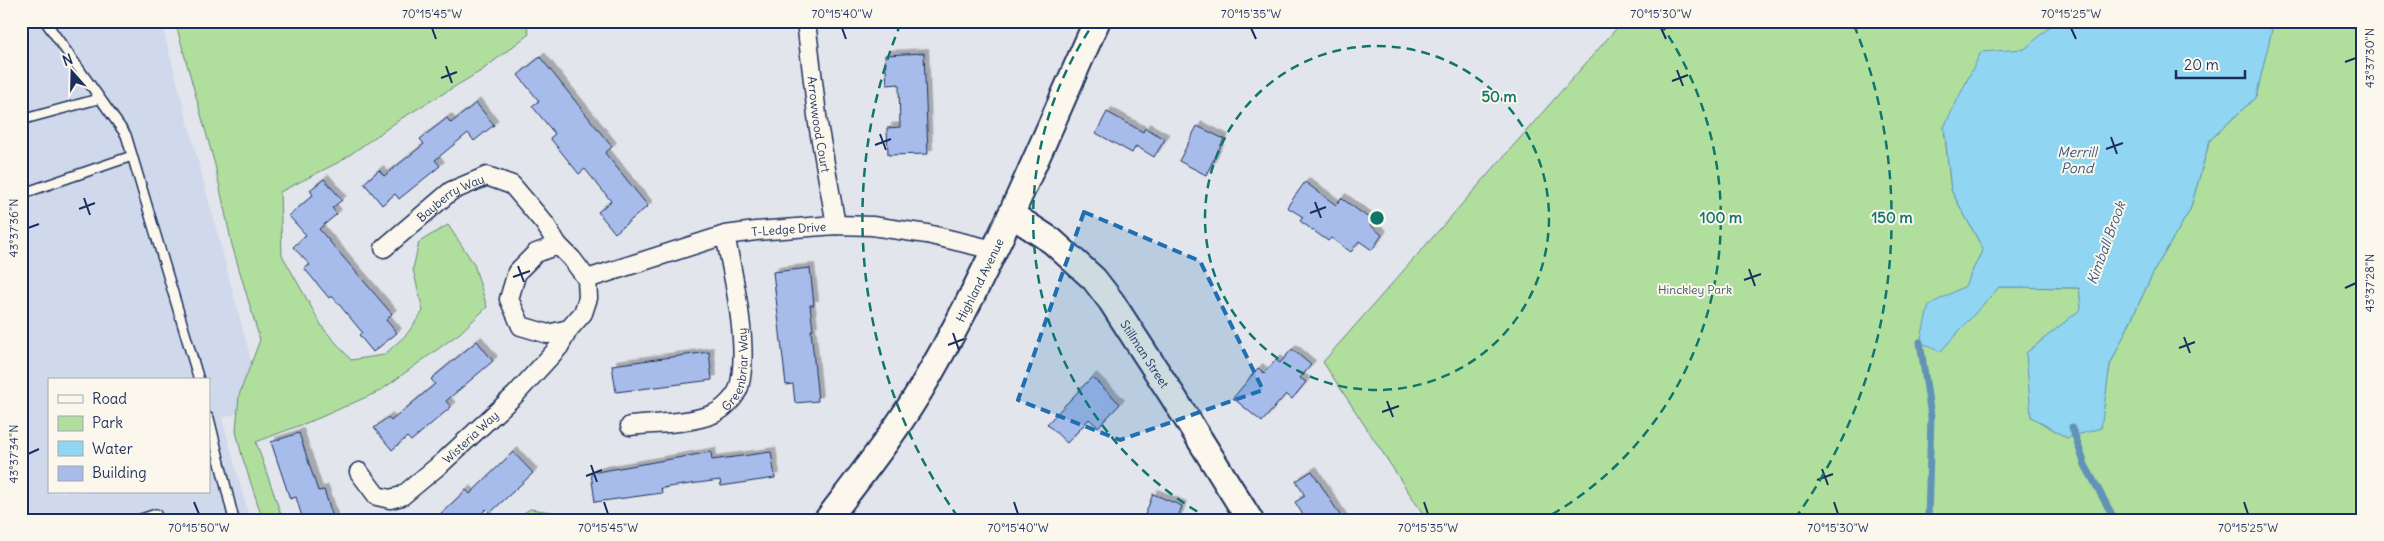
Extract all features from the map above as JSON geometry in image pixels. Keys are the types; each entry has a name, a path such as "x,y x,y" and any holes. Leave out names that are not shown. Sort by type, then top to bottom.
{"street":[{"name":"Arrowwood Court","path":"806,21 818,124 836,225"},
{"name":"Highland Avenue","path":"828,520 892,433 927,379 957,326 1012,214 1097,21"},
{"name":"Bayberry Way","path":"384,248 451,191 487,176 512,185 545,224 558,244"},
{"name":"Stillman Street","path":"1012,214 1073,258 1100,286 1172,395 1250,520"},
{"name":"T-Ledge Drive","path":"587,279 725,235 836,225 872,226 927,234 994,250"},
{"name":"Greenbriar Way","path":"630,426 714,414 728,403 739,388 742,366 739,307 725,235"},
{"path":"558,244 587,279 588,298 583,313 569,330 548,334 521,326 510,299 517,272 536,253 558,244"},
{"name":"Wisteria Way","path":"359,472 377,496 390,500 402,496 443,462 515,394 559,347 569,330"}],"lane":[{"path":"45,21 126,135 198,378"},
{"path":"21,120 98,98"},
{"path":"21,194 132,156"},
{"path":"210,422 234,520"},
{"path":"138,520 156,514 158,520"}],"highlighted area":[{"path":"1084,212 1200,261 1263,390 1120,440 1018,400"}],"shaded area":[{"path":"21,21 161,21 263,405 222,418 250,520 21,520"}],"green space":[{"path":"175,21 526,21 529,34 481,71 402,118 341,161 280,192 282,255 323,328 351,360 384,355 407,334 423,311 413,269 419,242 448,225 474,264 487,307 460,333 380,391 319,418 256,442 283,520 263,520 242,456 236,431 239,395 260,340 232,245 215,165"},
{"name":"Hinckley Park","path":"1623,21 2056,21 1944,127 1951,190 1983,249 1970,276 1982,305 1999,287 2079,288 2082,309 2026,353 2100,428 2110,365 2155,269 2190,210 2210,140 2256,97 2273,22 2363,21 2363,520 1427,520 1323,362"},
{"path":"530,509 581,516 591,520 513,520"}],"water":[{"name":"Merrill Pond","path":"2056,21 2274,21 2256,97 2210,140 2190,210 2155,269 2110,365 2101,428 2067,438 2031,417 2026,353 2081,309 2079,288 1999,287 1940,352 1920,342 1929,305 1965,286 1983,249 1951,190 1944,127 1981,52 2025,49"}],"building":[{"path":"924,53 928,154 888,155 887,128 900,127 899,84 887,85 885,55"},
{"path":"540,57 612,147 605,153 648,206 615,233 598,212 611,201 585,169 579,174 550,138 555,134 532,106 539,101 518,75"},
{"path":"476,103 494,125 474,141 468,133 435,160 440,166 399,199 395,194 382,205 364,183 379,170 384,176 424,144 420,139 447,118 451,123"},
{"path":"1107,112 1143,132 1145,128 1165,139 1154,157 1136,146 1132,153 1096,133"},
{"path":"1197,126 1224,139 1206,175 1179,161"},
{"path":"324,179 342,200 332,208 337,214 319,229 392,314 386,320 397,333 373,352 359,335 362,332 332,296 329,298 304,268 310,265 293,247 306,235 289,216 313,195 310,190"},
{"path":"1305,182 1336,205 1341,198 1373,221 1370,225 1382,235 1372,250 1359,241 1351,252 1331,238 1328,241 1300,221 1303,217 1287,207"},
{"path":"810,268 814,305 810,305 813,330 811,330 818,401 795,403 793,384 786,385 773,272"},
{"path":"477,341 493,361 446,401 451,407 411,441 407,437 392,450 374,428 388,417 391,421 435,384 431,379"},
{"path":"1292,349 1311,365 1300,378 1306,382 1292,399 1286,394 1262,422 1233,398 1258,368 1264,373 1276,360 1280,363"},
{"path":"709,352 712,380 616,392 612,365"},
{"path":"1092,377 1120,404 1098,427 1089,419 1067,443 1047,424"},
{"path":"299,433 318,491 324,490 334,520 303,520 296,497 290,499 271,442"},
{"path":"513,452 533,473 490,513 486,509 475,520 434,520 466,490 470,494"},
{"path":"711,452 712,460 771,452 775,478 721,486 720,480 661,488 662,493 595,502 591,473"},
{"path":"1312,471 1343,520 1306,520 1295,502 1305,496 1296,481"},
{"path":"1153,494 1182,506 1177,520 1143,520"}],"waterway":[{"path":"1920,342 1931,416 1928,520"},
{"name":"Kimball Brook","path":"2072,427 2085,465 2115,520"}]}
